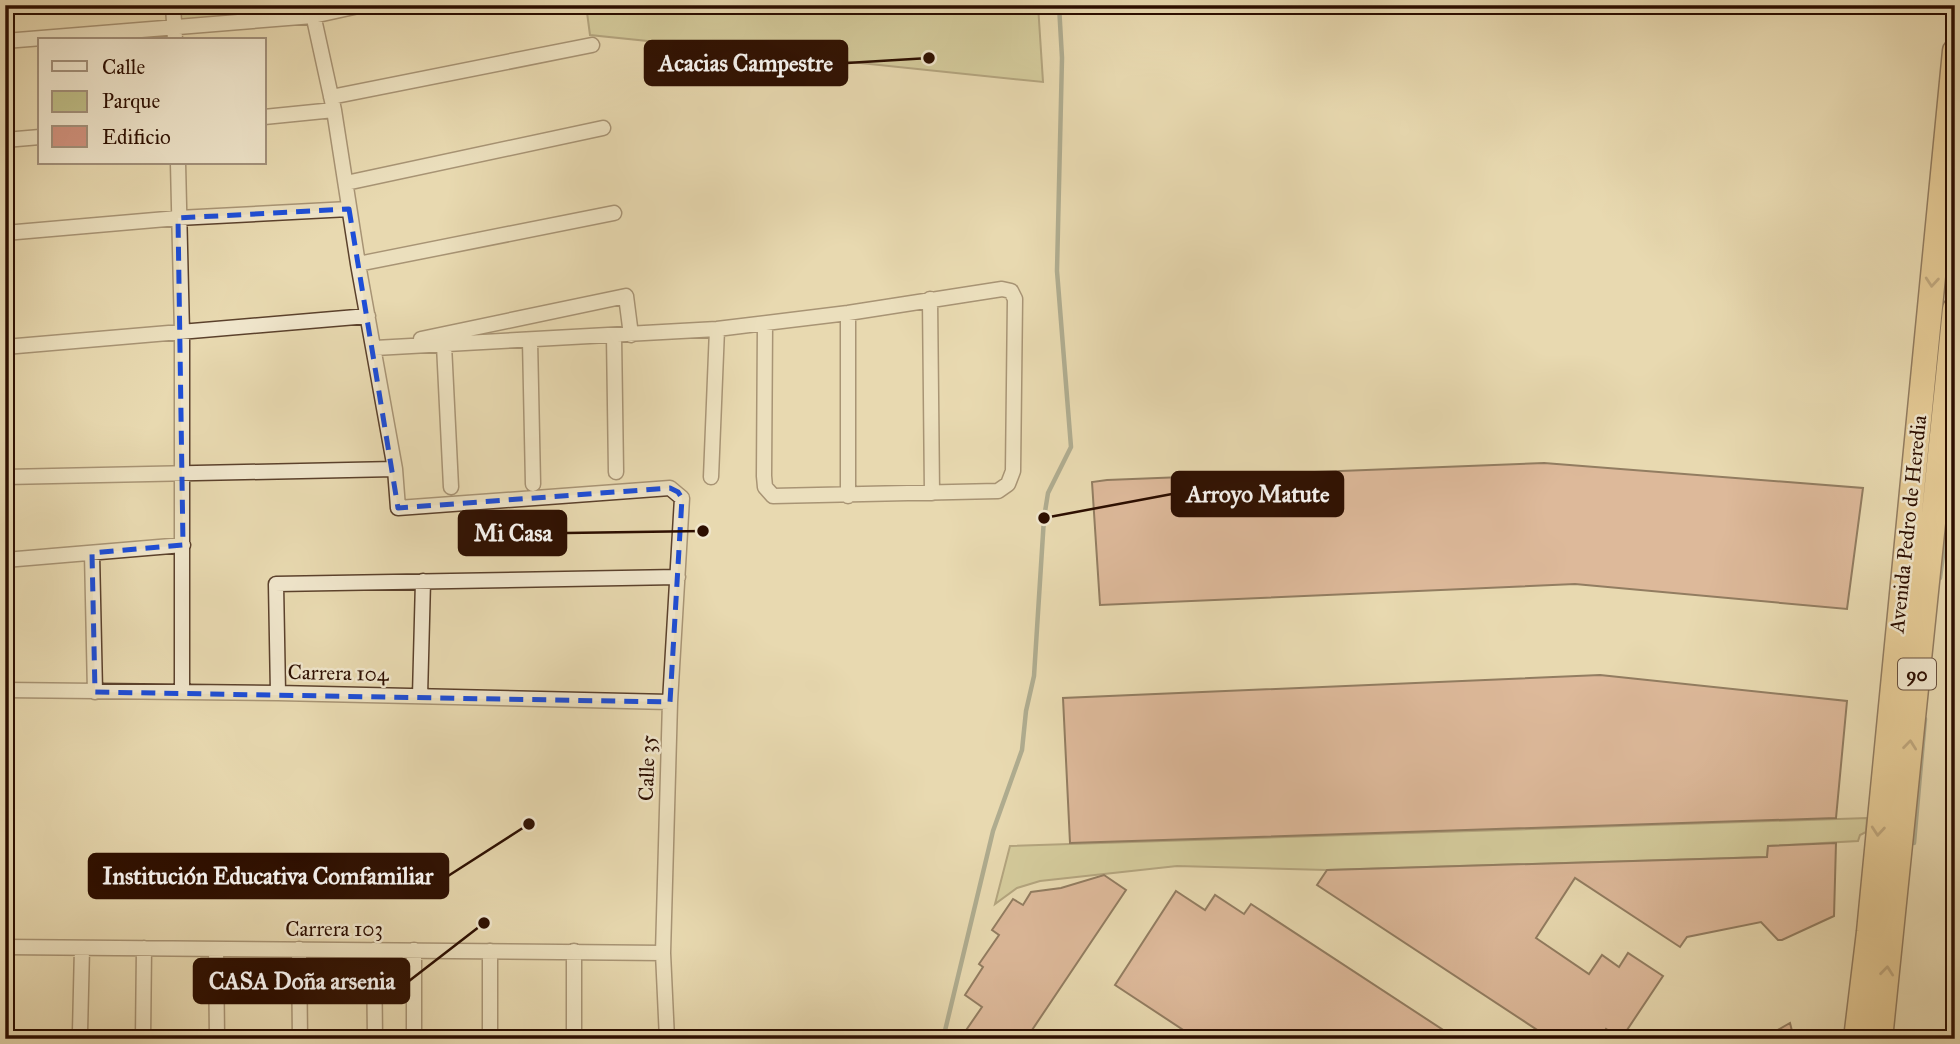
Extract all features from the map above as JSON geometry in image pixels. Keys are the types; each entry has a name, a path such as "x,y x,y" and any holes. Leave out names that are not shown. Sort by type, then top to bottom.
{"highway":[{"name":"Avenida Pedro de Heredia","path":"1856,1039 1948,166 1955,51"},
{"name":"Avenida Pedro de Heredia","path":"1880,1039 1955,309"}],"street":[{"path":"173,5 174,34"},
{"path":"77,38 174,34 312,10 363,5"},
{"path":"5,477 395,469 332,104 312,10"},
{"path":"5,41 38,40"},
{"path":"266,117 592,45"},
{"path":"346,183 603,128"},
{"path":"5,140 38,137"},
{"path":"178,164 182,333 182,691"},
{"path":"5,233 178,218 349,209"},
{"path":"358,264 614,213"},
{"path":"375,348 717,329 848,313 1002,289 1011,291 1015,299 1013,471 1008,484 998,491 773,496 765,487 765,324"},
{"path":"375,348 626,296 631,335"},
{"path":"930,299 932,493"},
{"path":"848,313 848,496"},
{"path":"5,347 368,316"},
{"path":"712,477 717,329"},
{"path":"614,336 617,472"},
{"path":"530,340 533,484"},
{"path":"444,345 450,487"},
{"name":"Calle 35","path":"395,469 398,508 670,488 682,498 670,702 663,953 667,1039"},
{"path":"5,560 183,545"},
{"path":"92,553 95,692"},
{"path":"278,692 276,584 678,577"},
{"path":"420,695 423,581"},
{"name":"Carrera 104","path":"5,690 278,692 670,702"},
{"name":"Carrera 103","path":"5,947 663,953"},
{"path":"80,1032 82,948"},
{"path":"143,1039 144,948"},
{"path":"216,949 217,1039"},
{"path":"299,949 300,1039"},
{"path":"374,950 375,1039"},
{"path":"414,950 414,1039"},
{"path":"490,951 490,1039"},
{"path":"574,951 574,1039"}],"highlighted area":[{"path":"349,209 398,508 670,488 678,492 682,498 670,702 95,692 92,553 183,545 178,218"}],"green space":[{"path":"181,5 300,5 300,8 181,21"},
{"path":"586,5 1038,5 1043,82 590,35"},
{"path":"1867,818 1866,832 1860,835 1858,841 1768,846 1767,857 1327,870 1177,866 1040,881 1017,888 995,904 1010,846"}],"building":[{"path":"1544,463 1863,488 1847,609 1575,584 1100,605 1092,482"},
{"path":"1600,675 1847,701 1836,818 1070,843 1063,698"},
{"path":"1836,843 1834,916 1782,940 1778,940 1761,922 1687,937 1680,947 1575,878 1536,938 1589,974 1602,955 1619,967 1628,953 1663,976 1621,1039 1606,1029 1600,1039 1551,1039 1317,885 1327,870 1767,857 1768,846"},
{"path":"1104,875 1126,890 1026,1039 960,1039 982,1007 965,995 983,967 979,964 999,935 992,930 1013,899 1023,905 1031,892 1061,888"},
{"path":"1176,891 1205,910 1215,895 1244,914 1251,904 1457,1039 1197,1039 1115,985"},
{"path":"1790,1023 1794,1039 1762,1039"}],"waterway":[{"path":"943,1039 993,831 1022,750 1026,711 1034,676 1048,493 1071,447 1057,271 1062,58 1059,5"},
{"path":"1940,578 1955,465"},
{"path":"1914,843 1925,719"}],"place":[{"name":"Acacias Campestre","path":"929,58"},
{"name":"Arroyo Matute","path":"1044,518"},
{"name":"Mi Casa","path":"703,531"},
{"name":"Institución Educativa Comfamiliar","path":"529,824"},
{"name":"CASA Doña arsenia","path":"484,923"}]}
